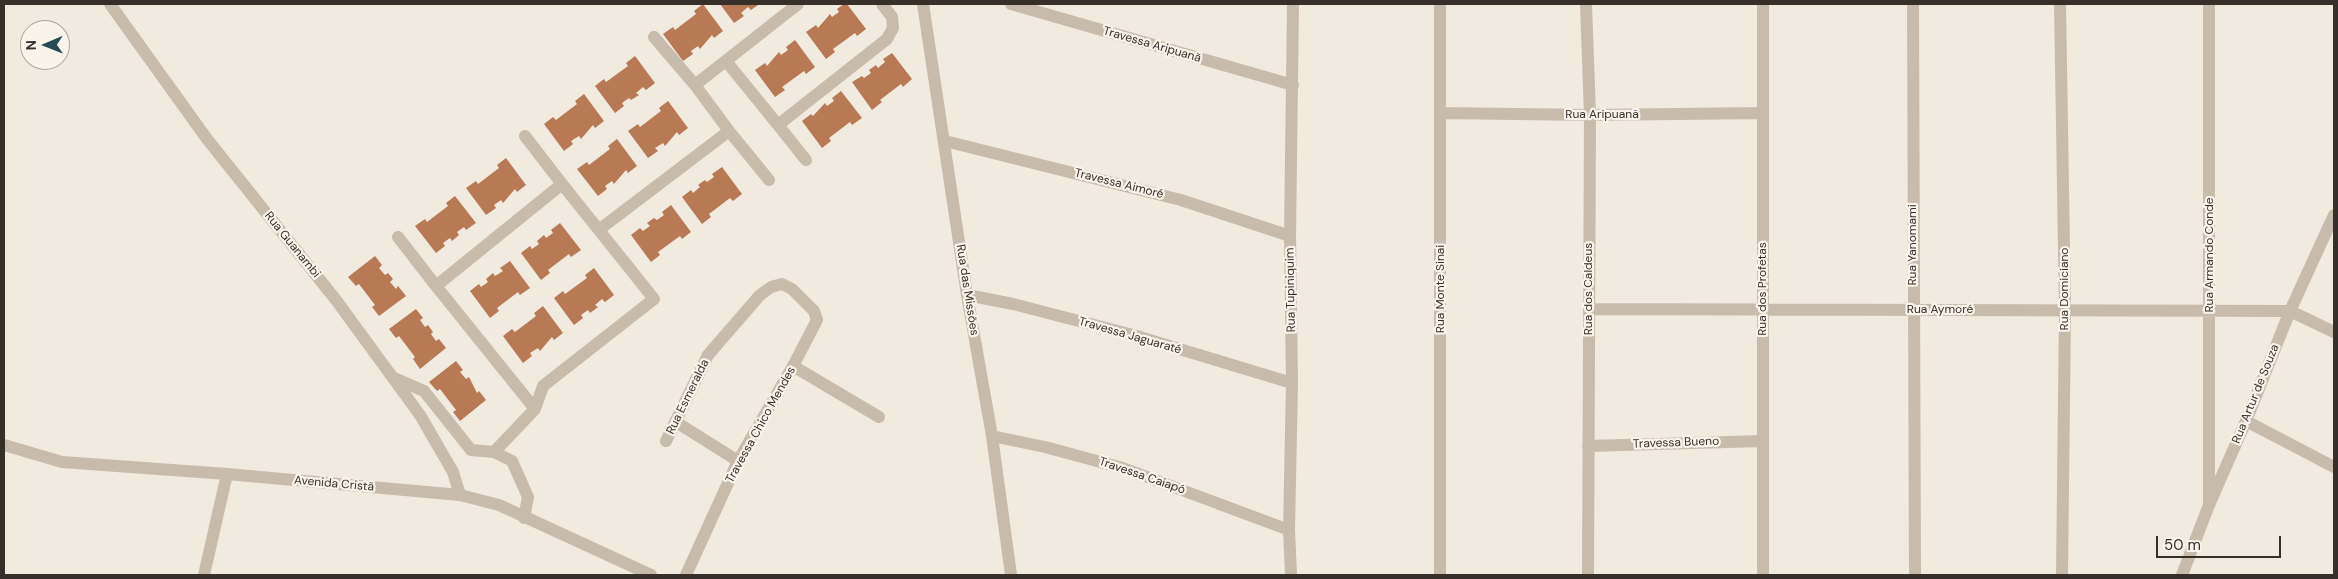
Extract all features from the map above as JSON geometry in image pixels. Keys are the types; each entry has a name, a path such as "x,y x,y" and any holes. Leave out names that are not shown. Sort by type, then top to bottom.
{"street":[{"name":"Rua Guanambi","path":"110,4 207,139 336,300 420,415 453,472 460,495"},
{"path":"695,85 798,4"},
{"path":"778,125 887,40 893,28 892,17 882,4"},
{"name":"Rua das Missões","path":"923,4 967,295 992,436 1011,575"},
{"name":"Travessa Aripuanã","path":"1012,4 1293,85"},
{"name":"Rua Tupiniquim","path":"1291,575 1289,530 1292,384 1290,236 1293,4"},
{"name":"Rua Monte Sinai","path":"1440,4 1440,575"},
{"name":"Rua dos Caldeus","path":"1586,4 1590,115 1588,575"},
{"name":"Rua dos Profetas","path":"1763,4 1763,575"},
{"name":"Rua Yanomami","path":"1913,4 1915,575"},
{"name":"Rua Domiciano","path":"2060,4 2066,310 2062,575"},
{"name":"Rua Armando Conde","path":"2209,505 2210,4"},
{"path":"654,37 695,85 769,180"},
{"path":"726,61 806,160"},
{"name":"Rua Aripuanã","path":"1441,113 1590,115 1763,114"},
{"path":"600,229 729,131"},
{"path":"494,452 535,409 543,386 654,299 525,136"},
{"name":"Travessa Aimoré","path":"945,141 1181,200 1290,236"},
{"path":"436,286 562,184"},
{"name":"Rua Artur de Souza","path":"2182,575 2209,505 2246,421 2290,311 2334,215"},
{"path":"398,237 535,409"},
{"name":"Travessa Chico Mendes","path":"686,575 738,461 793,366 817,320 814,311 792,289 782,284 771,287"},
{"name":"Rua Esmeralda","path":"666,441 708,355 760,295 771,287"},
{"name":"Travessa Jaguaraté","path":"967,295 1013,304 1133,336 1292,384"},
{"name":"Rua Aymoré","path":"1589,309 2290,311"},
{"path":"2290,311 2334,332"},
{"path":"793,366 879,417"},
{"path":"392,377 424,391 472,450 494,452 512,461 528,497 524,518"},
{"path":"2246,421 2334,467"},
{"path":"676,422 738,461"},
{"name":"Travessa Caiapó","path":"992,436 1046,447 1123,468 1289,530"},
{"name":"Travessa Bueno","path":"1588,446 1763,441"},
{"name":"Avenida Cristã","path":"4,445 62,462 227,474 460,495 500,505 524,518 651,575"},
{"path":"204,575 227,474"}],"building":[{"path":"703,4 723,31 714,38 712,35 700,49 698,46 691,51 693,54 683,61 663,34 673,27 675,30 696,14 694,11"},
{"path":"720,4 758,5 751,10 748,7 741,13 744,16 734,23"},
{"path":"847,4 866,29 857,36 855,33 833,49 835,52 826,59 806,32 816,25 818,28 830,14 832,17 839,12 837,9"},
{"path":"795,40 815,67 806,74 804,71 782,87 785,90 775,97 755,70 765,63 767,66 779,52 781,55 788,50 786,47"},
{"path":"892,53 912,79 903,87 901,84 880,100 882,102 872,110 852,82 862,76 864,78 871,73 869,70 876,65 878,68 885,62 883,59"},
{"path":"635,56 655,83 646,90 643,87 636,93 639,95 631,100 629,98 622,103 624,106 615,113 595,86 604,79 606,82 628,66 626,63"},
{"path":"841,91 862,118 852,125 850,122 829,138 831,141 822,148 802,121 811,114 813,116 825,103 827,106 834,101 832,98"},
{"path":"584,94 604,121 595,128 593,125 581,139 579,136 571,141 573,144 564,151 544,124 553,117 556,120 577,104 575,101"},
{"path":"668,101 688,128 679,135 677,132 665,146 663,143 655,148 658,151 648,158 628,131 638,124 640,127 661,111 659,108"},
{"path":"617,139 637,166 628,173 626,170 614,184 612,181 605,186 607,189 598,196 577,169 587,162 589,165 610,149 608,146"},
{"path":"506,158 526,185 517,192 515,189 503,203 501,200 494,205 496,208 486,215 466,188 476,181 478,184 499,168 497,165"},
{"path":"722,167 742,194 733,201 730,198 709,214 711,217 702,224 682,197 691,190 693,193 700,187 698,185 714,177 712,174"},
{"path":"455,196 476,223 466,230 464,227 457,232 459,235 452,241 450,238 443,243 445,246 436,253 415,226 425,219 427,222 448,206 446,203"},
{"path":"671,205 691,232 682,239 680,236 658,252 660,255 651,262 631,235 640,228 643,231 650,226 647,223 654,218 657,220 664,215 662,212"},
{"path":"560,223 581,250 571,257 569,254 548,270 550,273 541,280 521,253 530,246 532,249 539,244 537,241 544,235 546,238 553,233 551,230"},
{"path":"375,256 382,265 379,268 385,275 388,273 393,279 390,282 396,289 398,286 406,296 379,316 372,307 375,305 359,284 356,286 348,277"},
{"path":"510,261 530,288 520,295 518,292 497,308 499,311 490,318 470,291 479,284 481,287 488,282 486,279 493,273 495,276 503,271 500,268"},
{"path":"594,268 614,295 605,302 602,299 595,305 598,307 590,313 588,310 581,315 583,318 574,325 554,298 563,291 565,294 587,278 585,275"},
{"path":"543,306 563,333 554,340 552,337 540,351 538,348 530,353 532,356 523,363 503,336 512,329 515,332 536,316 534,313"},
{"path":"416,309 423,318 420,320 425,327 428,325 436,341 439,339 446,348 420,369 413,359 415,357 399,336 396,338 389,329"},
{"path":"456,361 463,370 460,372 466,379 469,377 477,393 479,391 486,400 460,421 453,412 456,410 440,389 437,391 429,382"}]}
